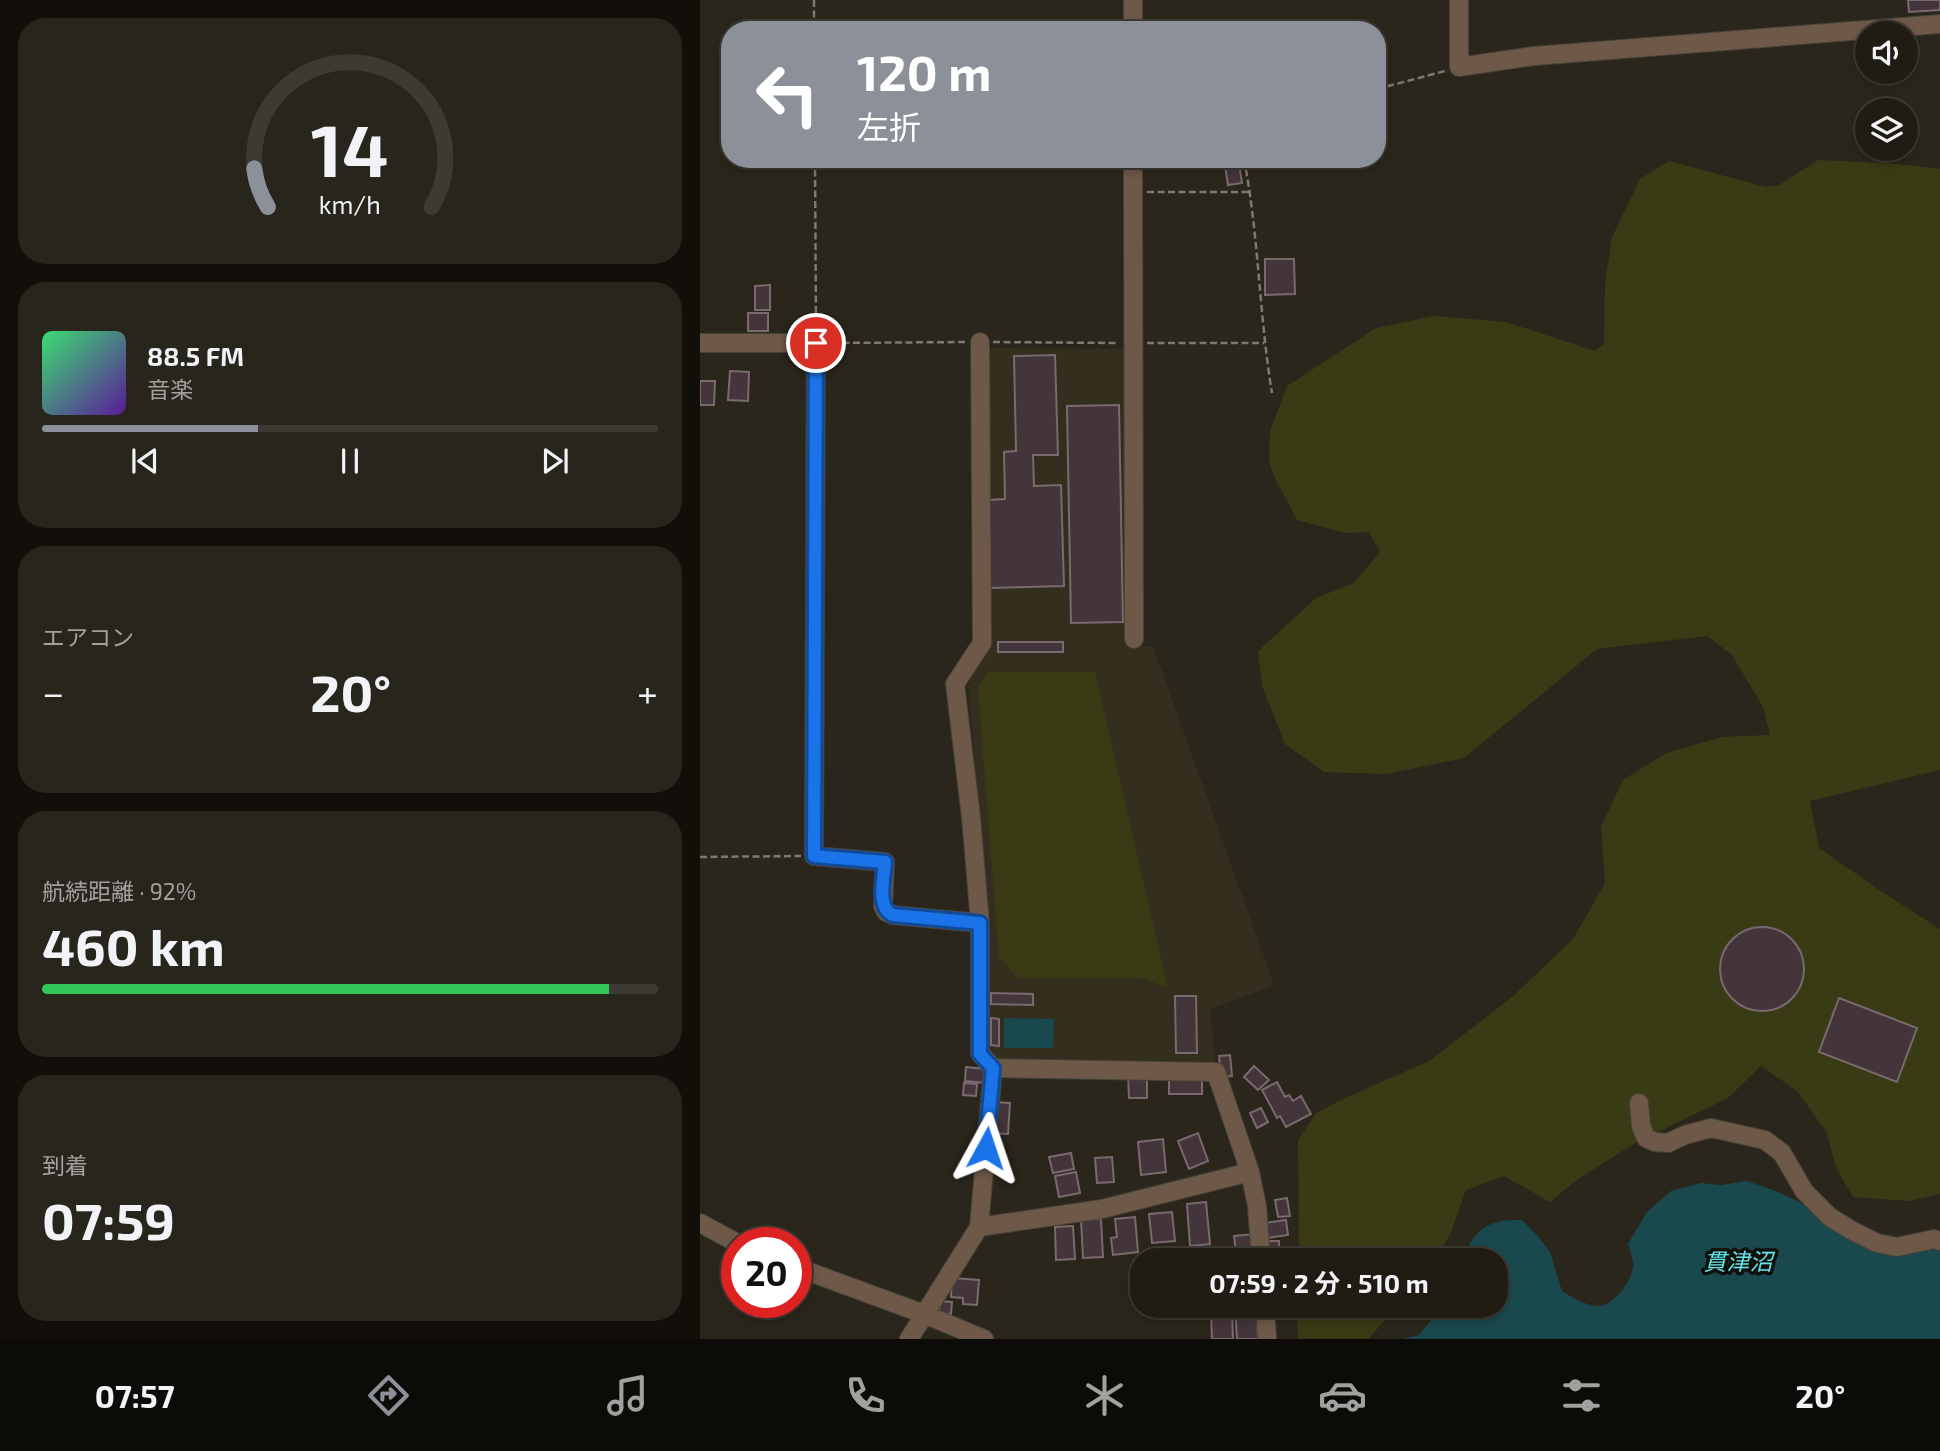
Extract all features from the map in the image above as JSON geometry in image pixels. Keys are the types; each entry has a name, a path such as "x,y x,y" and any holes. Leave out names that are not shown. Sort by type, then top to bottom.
{"street":[{"path":"1133,0 1133,21"},
{"path":"1460,0 1460,67 1534,56 1940,24"},
{"path":"1133,168 1134,639"},
{"path":"700,342 816,343 814,856 885,862 883,906 886,912 893,915 980,923"},
{"path":"980,342 982,643 956,684 980,923 980,1054 993,1068 1216,1072 1250,1172 1257,1206 1260,1248"},
{"path":"909,1339 979,1227 993,1068"},
{"path":"1639,1103 1641,1126 1646,1138 1668,1143 1711,1128 1765,1140 1782,1153 1804,1191 1830,1217 1851,1230 1877,1243 1897,1247 1934,1239 1940,1241"},
{"path":"979,1227 1102,1209 1250,1172"},
{"path":"700,1223 721,1234"},
{"path":"812,1273 984,1339"},
{"path":"1266,1318 1267,1339"}],"path":[{"path":"814,0 814,21"},
{"path":"1386,87 1460,67"},
{"path":"815,168 816,343"},
{"path":"1246,168 1264,343 1272,393"},
{"path":"1133,192 1250,192"},
{"path":"1133,343 1264,343"},
{"path":"700,857 814,856"}],"shaded area":[{"path":"984,348 1126,349 1131,647 1153,646 1274,985 1210,1009 1216,1068 996,1063 986,1051 989,930 968,685 987,647"}],"green space":[{"path":"1818,160 1940,169 1940,770 1810,801 1819,848 1940,929 1940,1194 1909,1201 1853,1197 1836,1168 1827,1133 1797,1091 1761,1066 1728,1098 1637,1142 1578,1179 1550,1202 1504,1176 1466,1190 1450,1235 1442,1248 1299,1248 1298,1140 1316,1113 1429,1061 1511,998 1573,939 1605,883 1601,827 1623,780 1666,753 1722,737 1770,735 1763,707 1732,655 1707,636 1597,649 1464,758 1386,774 1324,772 1285,744 1262,686 1258,651 1316,598 1354,583 1380,552 1369,532 1346,533 1297,520 1269,462 1270,431 1287,386 1376,328 1434,316 1506,322 1595,351 1604,344 1605,283 1612,237 1640,179 1669,161 1766,187 1779,185"},
{"path":"987,672 1095,672 1168,988 1142,978 1018,978 999,957 978,689"},
{"path":"1297,1318 1387,1318 1368,1339 1298,1339"}],"water":[{"path":"1004,1018 1054,1019 1053,1048 1004,1048"},
{"name":"貫津沼","path":"1747,1181 1800,1202 1857,1242 1879,1252 1913,1253 1933,1247 1940,1252 1940,1339 1403,1339 1419,1335 1433,1318 1508,1318 1508,1248 1468,1248 1478,1233 1492,1224 1522,1220 1550,1252 1562,1291 1593,1306 1604,1305 1616,1297 1626,1285 1633,1264 1628,1244 1647,1212 1671,1191 1701,1183 1721,1185"}],"building":[{"path":"1908,0 1940,0 1940,10 1909,12"},
{"path":"1225,168 1240,168 1242,183 1228,185"},
{"path":"1265,259 1294,259 1295,294 1265,295"},
{"path":"770,285 770,310 755,310 755,286"},
{"path":"748,313 768,313 768,331 748,331"},
{"path":"1055,355 1058,455 1033,455 1034,486 1061,485 1064,586 990,588 988,500 1005,499 1004,452 1016,451 1014,356"},
{"path":"730,371 749,372 748,401 728,400"},
{"path":"700,381 715,381 714,405 700,405"},
{"path":"1119,405 1123,622 1071,623 1067,406"},
{"path":"998,642 1063,642 1063,652 998,652"},
{"path":"1754,927 1770,927 1786,934 1797,945 1804,961 1801,985 1792,999 1770,1011 1754,1011 1738,1004 1727,993 1720,977 1720,961 1727,945 1738,934"},
{"path":"991,993 1033,994 1033,1005 991,1004"},
{"path":"1175,996 1196,996 1197,1053 1176,1053"},
{"path":"1839,998 1917,1028 1897,1082 1819,1052"},
{"path":"991,1018 999,1019 999,1046 991,1045"},
{"path":"1230,1055 1232,1076 1221,1077 1219,1056"},
{"path":"1254,1066 1269,1080 1258,1090 1244,1077"},
{"path":"966,1067 986,1069 985,1083 965,1081"},
{"path":"1128,1073 1147,1073 1147,1098 1129,1098"},
{"path":"1169,1074 1202,1074 1202,1094 1169,1094"},
{"path":"1277,1082 1285,1097 1289,1095 1293,1101 1301,1096 1311,1114 1286,1127 1280,1116 1277,1118 1262,1090"},
{"path":"964,1083 977,1084 976,1096 963,1095"},
{"path":"994,1102 1010,1103 1008,1134 992,1133"},
{"path":"1261,1108 1268,1122 1257,1128 1250,1113"},
{"path":"1198,1133 1208,1161 1189,1169 1178,1141"},
{"path":"1163,1139 1166,1172 1141,1175 1138,1142"},
{"path":"1071,1153 1074,1169 1053,1173 1049,1157"},
{"path":"1112,1157 1114,1182 1097,1183 1095,1158"},
{"path":"1076,1172 1080,1193 1059,1197 1055,1176"},
{"path":"1287,1198 1290,1216 1278,1217 1275,1200"},
{"path":"1206,1202 1210,1244 1190,1246 1187,1204"},
{"path":"1172,1212 1175,1241 1152,1243 1149,1214"},
{"path":"1135,1217 1138,1248 1130,1248 1130,1253 1113,1255 1111,1238 1117,1237 1115,1219"},
{"path":"1101,1219 1103,1257 1083,1258 1081,1220"},
{"path":"1286,1220 1288,1235 1267,1238 1265,1223"},
{"path":"1073,1226 1075,1259 1056,1260 1055,1227"},
{"path":"1254,1234 1256,1248 1236,1248 1234,1236"},
{"path":"1264,1241 1279,1241 1279,1248 1264,1248"},
{"path":"952,1278 979,1280 977,1305 963,1304 963,1298 951,1297"},
{"path":"940,1301 952,1302 951,1314 939,1313"},
{"path":"1211,1318 1232,1318 1233,1339 1212,1339"},
{"path":"1236,1318 1257,1318 1258,1339 1237,1339"}],"route":[{"path":"816,343 814,856 885,862 883,906 886,912 893,915 980,923 980,1054 993,1068 986,1148"}]}
